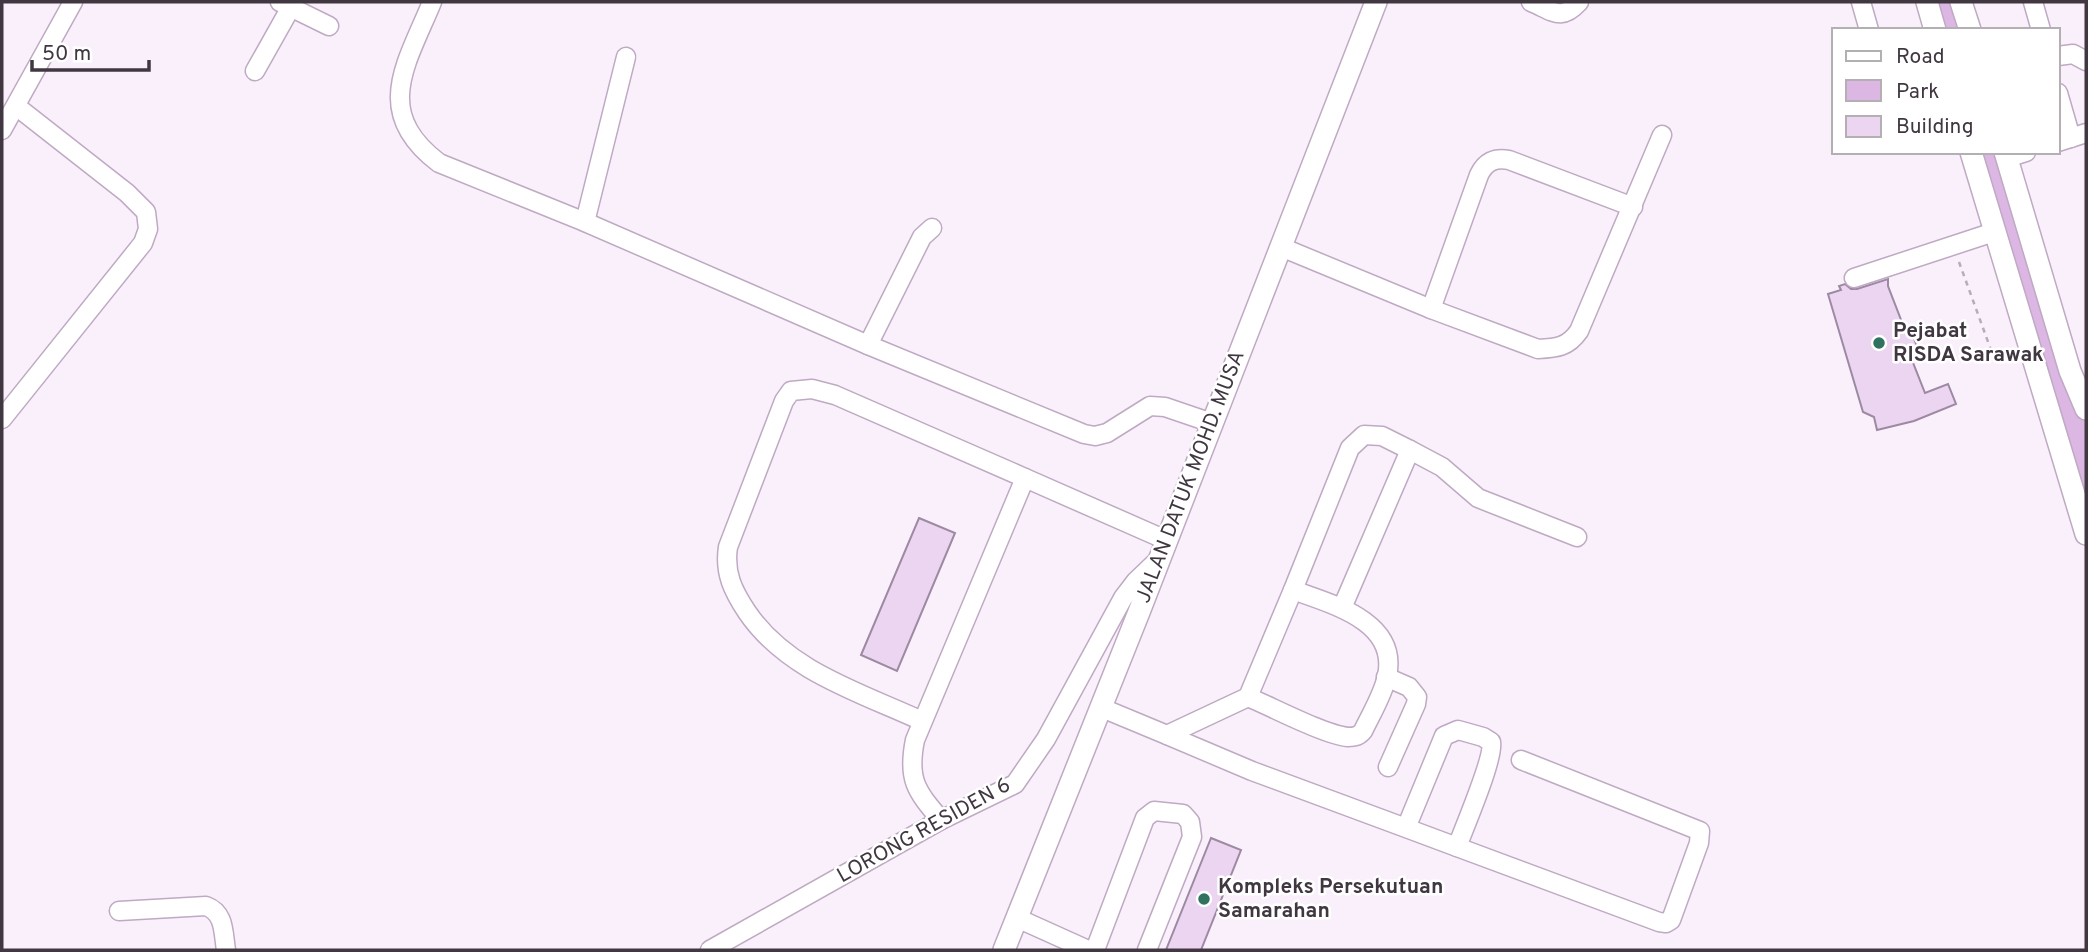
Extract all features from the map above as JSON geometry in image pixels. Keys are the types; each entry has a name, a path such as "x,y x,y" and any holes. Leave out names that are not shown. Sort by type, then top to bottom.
{"main road":[{"name":"JALAN DATUK MOHD. MUSA","path":"1004,950 1102,708 1376,2"},
{"path":"1927,2 1934,28"},
{"path":"1961,2 1969,28"},
{"path":"1972,154 2086,534"},
{"path":"2013,154 2067,362 2086,409"}],"street":[{"path":"2,130 73,2"},
{"path":"432,2 400,87 400,112 423,151 452,170 585,222 868,345 1084,434 1095,436 1107,433 1150,406 1165,407 1212,423"},
{"path":"1531,2 1561,15 1579,2"},
{"path":"1861,2 1868,28"},
{"path":"2033,2 2040,28"},
{"path":"255,71 286,4 329,26"},
{"path":"2060,55 2073,54 2086,61"},
{"path":"585,222 626,57"},
{"path":"2060,99 2072,138"},
{"path":"2,419 143,243 149,221 146,212 127,193 16,106"},
{"path":"1281,247 1431,309 1538,349 1564,346 1571,342 1578,331 1662,135"},
{"path":"1431,309 1479,175 1488,162 1508,160 1633,207"},
{"path":"868,345 922,237 932,228"},
{"path":"1854,278 1994,232"},
{"path":"922,721 804,666 762,632 732,589 727,560 728,547 790,391 816,389 835,395 1024,478 1163,550"},
{"path":"1167,734 1248,697 1350,448 1364,435 1378,435 1442,467 1479,498 1577,537"},
{"path":"1342,608 1410,450"},
{"path":"942,820 921,797 911,773 912,752 922,721 1024,478"},
{"name":"LORONG RESIDEN 6","path":"710,950 942,820 1015,784 1046,739 1123,598 1163,550"},
{"path":"1248,697 1326,730 1352,737 1363,731 1387,677 1385,652 1375,631 1357,615 1293,590"},
{"path":"1387,677 1409,687 1417,697 1388,767"},
{"path":"1102,708 1252,771 1663,923 1671,920 1699,843 1700,831 1521,760"},
{"path":"1406,828 1444,736 1458,730 1483,737 1491,742 1492,748 1457,846"},
{"path":"1095,950 1145,818 1158,810 1183,814 1190,822 1192,837 1147,950"},
{"path":"119,911 206,906 216,909 221,918 226,950"},
{"path":"1017,918 1088,950"}],"path":[{"path":"1952,246 1991,350 2001,354 2028,347"}],"green space":[{"path":"1936,2 1956,2 1963,28 1944,28"},
{"path":"1982,154 2001,154 2086,413 2086,504"}],"building":[{"name":"Pejabat RISDA Sarawak","path":"1888,279 1888,286 1905,330 1910,328 1921,357 1912,360 1925,393 1948,384 1956,404 1914,421 1877,430 1874,417 1863,412 1828,294 1841,290 1839,286 1845,284 1851,289 1857,289"},
{"path":"919,518 955,533 897,671 861,655"},
{"name":"Kompleks Persekutuan Samarahan","path":"1211,838 1241,850 1201,950 1166,950"}],"place":[{"name":"Pejabat RISDA Sarawak","path":"1879,343"},
{"name":"Kompleks Persekutuan Samarahan","path":"1204,899"}]}
